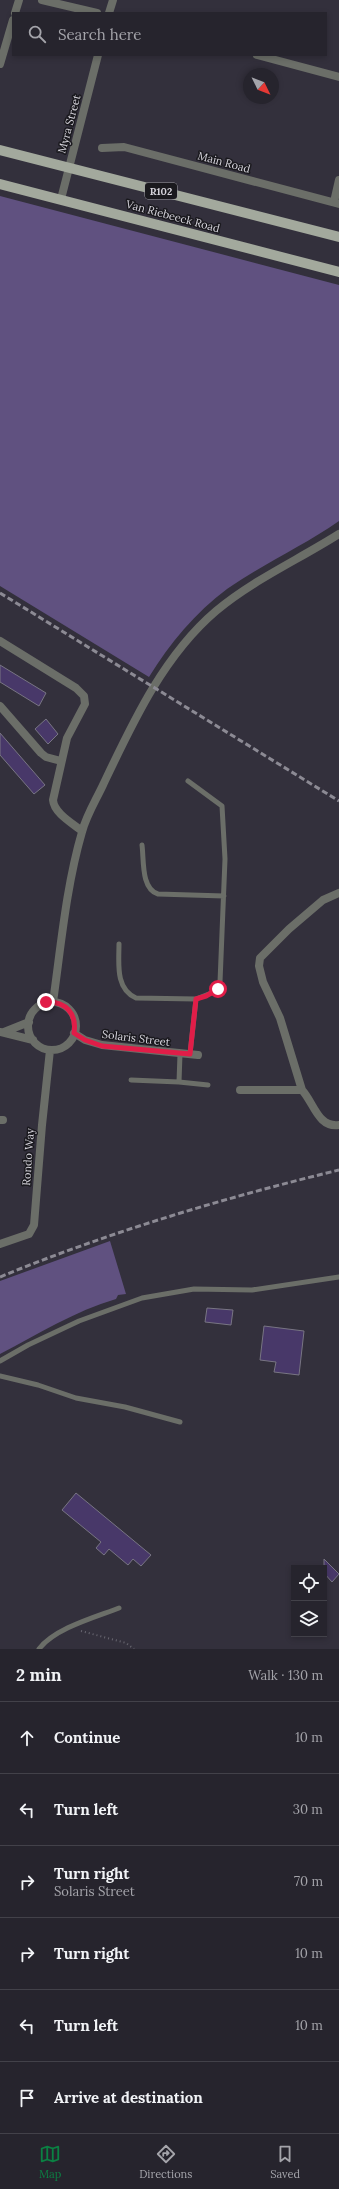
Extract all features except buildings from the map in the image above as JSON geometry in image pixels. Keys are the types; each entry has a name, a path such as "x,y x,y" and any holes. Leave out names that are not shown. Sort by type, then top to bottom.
{"main road":[{"name":"Van Riebeeck Road","path":"0,150 339,237"},
{"name":"Van Riebeeck Road","path":"0,184 339,272"}],"street":[{"path":"15,12 20,0"},
{"path":"42,0 93,12"},
{"path":"110,12 113,0"},
{"path":"0,64 1,54 12,23"},
{"name":"Myra Street","path":"62,199 68,167 98,56"},
{"path":"261,56 339,77"},
{"name":"Main Road","path":"102,148 124,147 336,203"},
{"path":"336,203 339,180"},
{"path":"53,1002 71,881 82,831 130,728 174,657 216,611 237,595 339,534"},
{"path":"0,641 76,688 84,696 85,704 67,738 53,800 53,806 82,831"},
{"path":"0,706 41,753 46,757 61,761"},
{"path":"339,893 323,900 289,929 260,958 259,966 262,982 280,1018 302,1090 319,1118 326,1124 339,1125"},
{"path":"53,1002 64,1006 73,1015 75,1020 74,1033 63,1047 50,1050 39,1046 33,1040 28,1031 29,1022 31,1013 36,1008 40,1005 53,1002"},
{"path":"2,1032 29,1022"},
{"path":"2,1032 33,1040"},
{"name":"Solaris Street","path":"74,1033 85,1040 102,1046 180,1054 194,1054"},
{"name":"Rondo Way","path":"0,1244 29,1234 34,1225 50,1050"},
{"path":"240,1090 302,1090"}],"lane":[{"path":"119,944 120,976 124,989 130,996 136,998 196,999 214,992 220,982 224,896 224,812 219,803 188,781"},
{"path":"142,845 146,884 155,893 224,896"},
{"path":"194,1054 196,999"},
{"path":"178,1082 180,1054"},
{"path":"131,1080 208,1085"},
{"path":"0,1361 28,1345 79,1321 142,1298 194,1289 252,1290 339,1277"},
{"path":"0,1376 38,1385 76,1398 125,1407 180,1422"},
{"path":"39,1649 42,1644 69,1628 119,1608"}],"path":[{"path":"69,1628 126,1643 134,1649"}],"shaded area":[{"path":"0,196 339,285 339,521 255,571 215,598 184,629 149,677 0,586"},
{"path":"110,1241 126,1294 118,1295 116,1299 71,1316 0,1354 0,1281"}],"railway":[{"path":"0,593 339,801"},
{"path":"0,1277 83,1245 167,1217 253,1192 339,1170"}],"route":[{"path":"46,1002 59,1003 69,1010 75,1020 74,1033 94,1044 140,1050 190,1054 196,999 206,996 218,989"}]}
